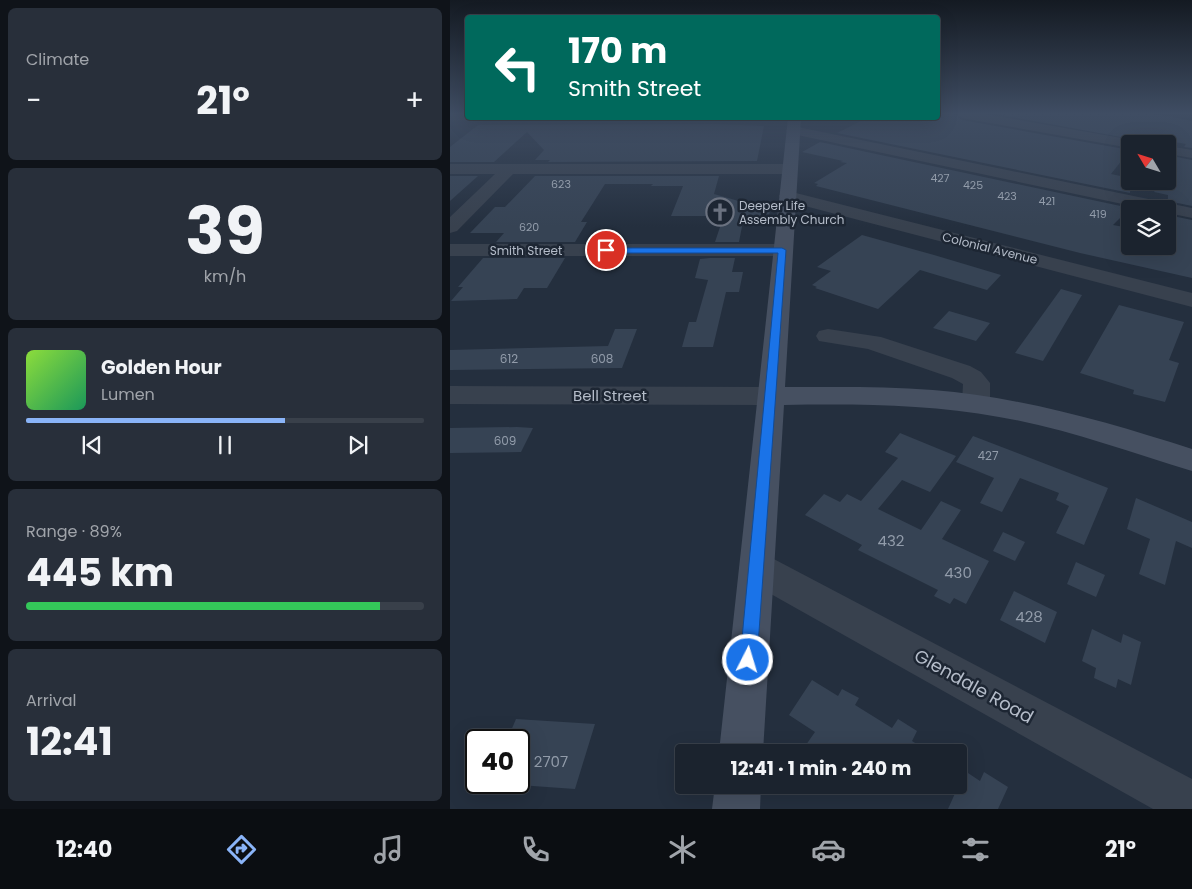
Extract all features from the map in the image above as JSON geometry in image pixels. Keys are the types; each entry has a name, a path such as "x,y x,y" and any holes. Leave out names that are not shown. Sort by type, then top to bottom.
{"street":[{"path":"741,744 792,152"},
{"path":"918,152 1192,213"},
{"path":"1179,152 1192,154"},
{"path":"450,169 790,169"},
{"path":"450,227 509,169"},
{"name":"Colonial Avenue","path":"788,196 1192,300"},
{"name":"Smith Street","path":"450,250 782,250"},
{"path":"828,336 872,342 961,372 977,383 976,404"},
{"name":"Bell Street","path":"450,395 771,396"},
{"path":"771,396 904,397 976,404 1070,422 1192,460"},
{"name":"Glendale Road","path":"756,568 1192,805"},
{"path":"736,809 737,794"}],"building":[{"path":"450,152 505,152 494,162 450,162"},
{"path":"542,152 759,152 757,161 548,162 550,160 535,160"},
{"path":"802,152 866,152 1121,206 1121,217 1113,225 1121,226 1121,255 1176,255 1176,217 1192,220 1192,278 1080,253 816,186 818,184 814,183 847,163 840,162 843,161"},
{"path":"929,152 1121,152 1121,161 1111,174 1121,176 1121,190 1130,190 1130,193"},
{"path":"1177,157 1192,160 1192,206 1176,203 1176,200 1168,200 1168,195 1154,192 1155,190 1176,190"},
{"path":"450,176 478,176 450,201"},
{"path":"535,176 719,176 714,194 770,210 769,216 744,216 739,242 715,242 723,218 727,216 671,216 683,186 605,184 581,222 587,222 575,242 496,242 504,233 470,233 495,207 505,207"},
{"path":"862,235 1001,275 987,290 920,270 878,309 815,288 817,287 812,285 831,271 817,267"},
{"path":"483,258 565,258 547,288 524,288 517,299 451,301 463,287 458,287"},
{"path":"735,258 732,272 743,272 739,292 726,292 713,347 682,347 689,322 696,322 708,280 695,278 700,259"},
{"path":"1061,289 1082,295 1043,361 1015,353"},
{"path":"1119,305 1184,322 1169,360 1179,363 1165,402 1133,394 1134,390 1080,373"},
{"path":"949,311 990,323 976,341 933,328"},
{"path":"615,329 637,329 622,368 450,370 450,350 608,346"},
{"path":"450,428 533,428 521,452 450,453"},
{"path":"900,433 956,456 930,492 902,480 878,509 921,530 941,501 961,510 942,539 989,561 966,604 954,598 950,604 934,596 938,590 858,550 862,545 805,515 824,494 840,502 847,494 861,501 898,458 885,452"},
{"path":"973,436 1108,488 1084,545 1056,533 1069,506 1056,500 1059,493 1020,478 1002,512 980,503 994,478 956,462"},
{"path":"1136,498 1192,522 1192,548 1176,541 1165,585 1139,574 1150,539 1127,529"},
{"path":"1003,532 1025,542 1015,561 993,551"},
{"path":"1076,562 1105,575 1096,597 1067,584"},
{"path":"1014,591 1057,612 1045,643 1000,620"},
{"path":"1092,629 1121,643 1123,634 1141,642 1131,685 1118,679 1116,688 1094,678 1096,668 1082,661"},
{"path":"812,680 838,696 842,689 859,698 855,705 892,728 898,719 917,731 912,741 917,744 807,744 815,732 789,715"},
{"path":"516,719 595,724 575,789 530,786 530,729 512,729"},
{"path":"967,772 980,781 984,772 1008,787 998,809 948,809 955,794 967,794"}],"place":[{"name":"Deeper Life Assembly Church","path":"720,212"}],"route":[{"path":"606,250 782,250 748,660"}]}
